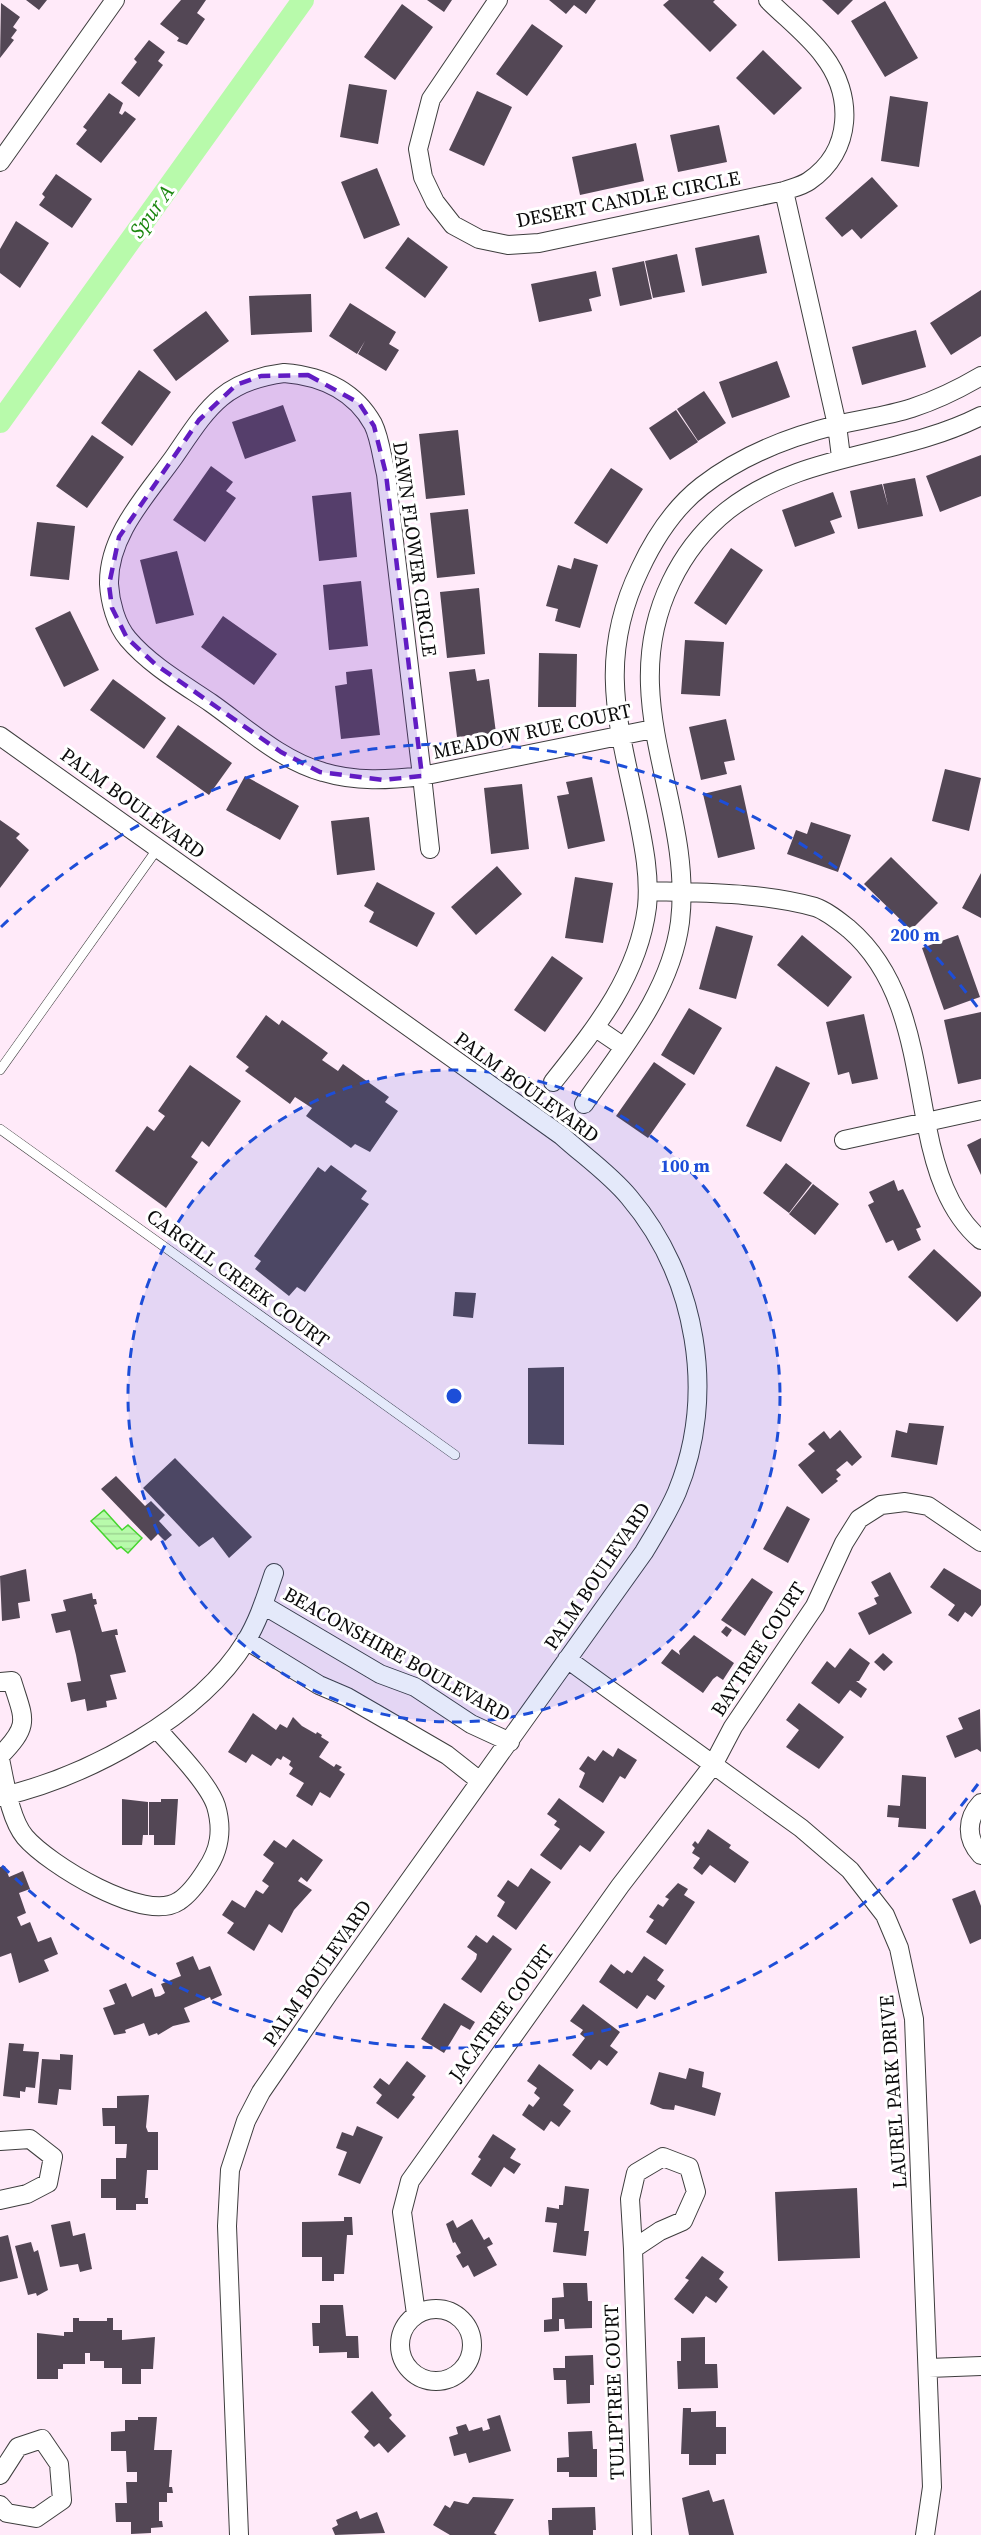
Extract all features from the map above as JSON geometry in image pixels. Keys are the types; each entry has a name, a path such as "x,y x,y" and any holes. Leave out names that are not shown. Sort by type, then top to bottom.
{"street":[{"path":"0,162 115,0"},
{"name":"DESERT CANDLE CIRCLE","path":"498,0 431,99 418,149 423,177 435,202 453,225 479,239 508,245 539,243 784,191 808,182 827,165 843,137 847,113 841,87 823,56 768,0"},
{"path":"784,191 837,425 841,457"},
{"name":"DAWN FLOWER CIRCLE","path":"284,373 308,375 339,388 359,403 374,426 386,474 422,776 383,780 350,779 320,772 281,752 155,664 128,638 112,608 109,585 111,559 119,537 199,420 215,402 236,385 261,376 284,373"},
{"path":"553,1082 596,1028 628,974 640,939 648,891 645,851 620,735 614,695 616,644 626,604 650,547 675,513 700,487 723,471 775,444 837,425 911,409 952,393 981,376"},
{"path":"584,1104 652,1003 665,976 674,949 682,892 679,853 649,700 650,651 665,595 677,569 699,538 735,505 768,483 841,457 917,441 981,416"},
{"name":"MEADOW RUE COURT","path":"430,849 422,776 502,762 653,729"},
{"name":"PALM BOULEVARD","path":"0,736 562,1136 629,1197 659,1241 680,1286 696,1347 697,1407 686,1464 667,1514 650,1542 510,1742 480,1781 261,2092 237,2145 230,2170 227,2226 239,2535"},
{"path":"648,891 750,895 817,908 839,921 863,941 882,966 905,1020 913,1048 934,1163 954,1208 981,1240"},
{"path":"596,1028 624,1047"},
{"path":"844,1140 981,1110"},
{"name":"BAYTREE COURT","path":"713,1766 733,1727 815,1606 844,1542 859,1519 881,1505 905,1502 928,1506 981,1542"},
{"path":"4,1796 107,1756 158,1730 206,1689 246,1640 263,1605 274,1573"},
{"name":"BEACONSHIRE BOULEVARD","path":"263,1605 380,1674 415,1687 471,1724 510,1742"},
{"path":"246,1640 319,1685 347,1697 447,1755 480,1781"},
{"name":"LAUREL PARK DRIVE","path":"567,1659 801,1828 850,1870 885,1915 899,1948 914,2019 932,2487 926,2535"},
{"path":"0,1682 12,1681 24,1720 18,1738 0,1758 4,1796 24,1836 48,1858 78,1878 123,1897 158,1908 178,1902 197,1883 215,1858 222,1834 212,1797 183,1758 158,1730"},
{"name":"JACATREE COURT","path":"416,2314 402,2212 410,2181 613,1895 713,1766"},
{"path":"981,1803 970,1821 969,1833 973,1845 981,1855"},
{"path":"0,2141 30,2139 53,2157 48,2183 27,2194 0,2200"},
{"name":"TULIPTREE COURT","path":"633,2249 660,2231 683,2221 696,2192 690,2167 663,2157 636,2173 630,2199 642,2535"},
{"path":"427,2310 450,2311 467,2326 472,2348 470,2360 454,2377 442,2381 430,2381 418,2377 405,2363 399,2346 401,2334 416,2314 427,2310"},
{"path":"929,2368 981,2366"},
{"path":"0,2475 18,2447 42,2439 59,2464 62,2500 36,2518 7,2513 0,2505"}],"lane":[{"path":"0,1070 158,848"},
{"name":"CARGILL CREEK COURT","path":"0,1129 455,1455"}],"highlighted area":[{"path":"308,375 359,403 374,426 386,474 422,776 383,780 320,772 281,752 155,664 127,638 112,608 109,585 119,537 199,420 236,385 261,376"}],"shaded area":[{"path":"104,1510 122,1530 128,1525 142,1538 128,1553 121,1547 117,1549 91,1521"}],"building":[{"path":"26,0 47,0 39,10"},
{"path":"181,0 206,0 197,13 205,19 187,45 177,41 179,38 160,24"},
{"path":"427,0 452,0 444,12"},
{"path":"549,0 596,0 586,14 574,5 566,14"},
{"path":"669,0 715,0 713,2 737,25 710,52 663,5"},
{"path":"822,0 853,0 838,15"},
{"path":"885,1 918,58 885,77 851,21"},
{"path":"1,3 20,17 13,27 17,30 11,38 14,40 0,58"},
{"path":"402,4 433,27 395,80 364,57"},
{"path":"532,24 563,46 527,96 496,74"},
{"path":"149,40 165,52 158,61 163,65 139,97 121,83 137,62 134,59"},
{"path":"763,50 802,88 774,115 736,78"},
{"path":"349,84 387,90 378,144 340,137"},
{"path":"477,91 512,107 484,166 449,150"},
{"path":"109,93 123,103 119,113 122,115 125,111 136,119 101,163 76,144 87,130 83,127"},
{"path":"890,96 928,102 919,167 881,161"},
{"path":"719,125 727,162 678,172 670,135"},
{"path":"636,143 644,181 580,195 572,157"},
{"path":"377,168 400,225 364,239 341,182"},
{"path":"56,174 92,199 72,228 39,205 45,197 42,194"},
{"path":"872,177 898,206 861,239 852,229 842,237 825,218"},
{"path":"16,221 49,243 20,288 0,273 0,249"},
{"path":"759,235 767,273 702,286 695,248"},
{"path":"408,237 448,267 425,298 385,268"},
{"path":"677,254 685,292 653,298 645,261"},
{"path":"644,261 652,299 620,306 612,268"},
{"path":"596,271 601,296 589,299 592,311 539,322 531,284"},
{"path":"981,290 981,336 951,355 930,323"},
{"path":"311,294 312,332 251,335 249,296"},
{"path":"350,303 396,332 389,344 399,350 386,371 358,354 365,341 357,354 329,336"},
{"path":"206,311 229,341 176,381 153,350"},
{"path":"916,330 926,367 862,385 852,347"},
{"path":"777,361 790,397 732,418 719,382"},
{"path":"139,370 171,392 132,446 101,423"},
{"path":"704,391 726,423 698,441 677,409"},
{"path":"283,405 296,441 245,459 232,422"},
{"path":"676,410 698,442 670,460 649,428"},
{"path":"458,430 465,495 426,499 419,434"},
{"path":"92,435 124,457 87,508 56,486"},
{"path":"981,455 981,496 940,512 926,476"},
{"path":"211,466 233,482 226,491 236,498 205,542 173,520"},
{"path":"611,468 643,489 607,544 574,523"},
{"path":"915,478 923,516 858,529 850,491 882,484 888,506 883,484"},
{"path":"351,492 357,557 319,561 312,496"},
{"path":"833,492 842,517 830,521 835,533 795,547 782,510"},
{"path":"468,509 475,574 437,578 430,513"},
{"path":"37,522 75,526 69,580 30,576"},
{"path":"731,548 763,570 726,625 694,603"},
{"path":"177,551 194,615 156,624 140,560"},
{"path":"574,558 598,565 580,628 555,621 558,609 546,606 558,565 571,569"},
{"path":"361,581 368,646 329,650 323,585"},
{"path":"479,588 485,654 447,658 440,592"},
{"path":"70,611 99,670 64,687 35,628"},
{"path":"223,616 277,654 254,685 201,647"},
{"path":"685,640 724,642 720,696 681,694"},
{"path":"539,653 577,654 576,707 538,707"},
{"path":"372,669 380,735 341,739 335,686 347,684 346,672"},
{"path":"475,669 477,681 489,679 496,733 457,737 449,672"},
{"path":"113,679 166,718 144,749 90,710"},
{"path":"726,719 735,760 724,762 727,774 701,780 689,727"},
{"path":"178,725 232,763 209,795 156,757"},
{"path":"945,769 981,778 969,831 932,821"},
{"path":"245,776 299,806 280,840 226,810"},
{"path":"592,777 605,841 568,849 557,796 569,794 566,782"},
{"path":"522,784 529,849 491,854 484,788"},
{"path":"741,785 755,849 718,858 703,794"},
{"path":"369,817 375,870 337,875 331,821"},
{"path":"0,820 20,834 16,838 29,850 0,888"},
{"path":"811,822 851,835 838,872 787,854 796,830 807,834"},
{"path":"891,857 938,903 911,930 864,884"},
{"path":"497,866 522,894 476,935 451,907"},
{"path":"981,873 981,918 962,908"},
{"path":"575,877 613,883 603,943 565,938"},
{"path":"377,882 435,913 417,947 369,922 374,912 364,906"},
{"path":"716,926 753,936 736,999 699,989"},
{"path":"802,935 852,977 828,1007 777,965"},
{"path":"958,935 980,997 944,1010 922,948"},
{"path":"552,956 583,978 545,1032 514,1010"},
{"path":"689,1008 722,1028 694,1075 661,1055"},
{"path":"981,1012 981,1079 958,1084 944,1020"},
{"path":"864,1014 878,1079 852,1084 849,1072 838,1075 826,1022"},
{"path":"266,1015 279,1025 282,1020 328,1053 322,1060 338,1071 343,1064 389,1097 385,1102 398,1111 370,1152 355,1144 351,1148 306,1116 312,1108 295,1097 290,1104 245,1071 249,1067 236,1057"},
{"path":"654,1062 686,1084 648,1138 616,1116"},
{"path":"190,1065 241,1101 209,1147 202,1141 191,1157 198,1162 166,1208 115,1171 147,1126 154,1131 165,1116 158,1111"},
{"path":"776,1066 810,1083 781,1142 746,1126"},
{"path":"981,1138 981,1175 967,1145"},
{"path":"786,1163 812,1183 789,1213 763,1193"},
{"path":"331,1165 367,1191 361,1199 369,1204 305,1292 297,1287 289,1296 255,1269 261,1261 254,1256 318,1167 325,1172"},
{"path":"894,1180 898,1191 903,1189 921,1227 916,1229 921,1240 898,1251 893,1240 886,1243 868,1205 874,1202 869,1192"},
{"path":"813,1184 839,1204 815,1235 789,1214"},
{"path":"934,1249 981,1292 981,1296 957,1322 908,1277"},
{"path":"455,1292 476,1293 473,1318 453,1316"},
{"path":"564,1367 564,1445 528,1444 528,1368"},
{"path":"909,1423 944,1426 937,1465 891,1457 896,1430 907,1433"},
{"path":"840,1430 862,1457 852,1466 847,1461 836,1470 841,1475 836,1479 838,1481 822,1494 798,1465 815,1451 808,1444 824,1431 830,1439"},
{"path":"175,1458 252,1537 229,1558 213,1537 199,1547 143,1488"},
{"path":"116,1476 145,1506 151,1501 165,1515 159,1521 172,1535 165,1541 158,1534 151,1541 101,1489"},
{"path":"787,1506 810,1519 788,1563 763,1549"},
{"path":"944,1568 981,1590 981,1605 972,1617 965,1612 958,1622 948,1615 955,1605 930,1587"},
{"path":"26,1569 30,1601 18,1603 20,1618 2,1621 0,1576"},
{"path":"890,1572 912,1613 869,1635 858,1613 877,1604 874,1598 879,1596 871,1582"},
{"path":"752,1578 773,1592 745,1636 721,1620"},
{"path":"92,1593 93,1599 96,1599 97,1604 94,1605 102,1632 117,1629 118,1635 115,1635 126,1672 110,1675 117,1699 106,1701 107,1707 87,1711 85,1699 71,1702 67,1683 81,1681 70,1630 56,1633 51,1614 66,1611 63,1600"},
{"path":"726,1626 732,1630 727,1637 721,1632"},
{"path":"694,1635 734,1663 723,1680 717,1676 703,1693 661,1663 672,1649 680,1655 679,1651"},
{"path":"850,1648 870,1663 859,1681 856,1681 867,1689 861,1698 850,1690 839,1704 811,1683 827,1661 835,1668"},
{"path":"883,1653 893,1662 884,1671 874,1662"},
{"path":"799,1703 844,1737 819,1769 786,1747 799,1730 786,1720"},
{"path":"980,1709 981,1752 977,1749 955,1758 946,1736 963,1729 958,1718"},
{"path":"253,1713 276,1730 280,1724 287,1728 293,1717 302,1726 316,1734 317,1732 329,1742 319,1757 334,1767 336,1764 342,1767 339,1770 345,1774 330,1798 320,1792 312,1806 296,1796 304,1783 289,1774 293,1768 289,1765 291,1761 283,1756 281,1760 277,1758 271,1766 252,1754 246,1763 228,1752"},
{"path":"618,1748 637,1760 625,1779 620,1776 603,1803 579,1787 585,1773 579,1769 588,1756 595,1761 603,1750 613,1757"},
{"path":"902,1775 926,1777 926,1829 898,1827 899,1818 887,1817 888,1805 900,1806"},
{"path":"559,1798 605,1832 590,1852 580,1845 561,1870 540,1855 560,1829 554,1825 557,1821 547,1814"},
{"path":"122,1799 148,1802 148,1835 143,1835 142,1845 122,1845"},
{"path":"161,1799 178,1799 175,1845 154,1845 154,1835 149,1835 149,1802 161,1802"},
{"path":"708,1829 731,1845 729,1848 749,1862 735,1883 710,1865 702,1875 693,1868 700,1858 692,1853 695,1848 692,1845 695,1841 698,1844"},
{"path":"293,1839 323,1860 307,1882 301,1877 298,1881 312,1890 294,1910 282,1933 269,1924 254,1951 227,1933 234,1923 222,1915 232,1900 245,1908 256,1890 263,1894 269,1886 262,1881 274,1863 263,1855 274,1840 286,1848"},
{"path":"5,1866 9,1877 23,1871 30,1889 19,1893 26,1913 17,1917 21,1926 30,1922 38,1942 51,1937 58,1954 44,1960 49,1971 19,1983 11,1953 0,1957 0,1867"},
{"path":"531,1868 551,1882 516,1930 497,1916 505,1902 497,1896 508,1880 518,1887"},
{"path":"678,1883 688,1889 684,1895 695,1902 666,1945 646,1932 654,1920 649,1917 658,1904 663,1907 669,1899 665,1897"},
{"path":"975,1890 981,1906 981,1939 970,1944 952,1899"},
{"path":"476,1935 487,1943 493,1935 512,1949 481,1993 461,1979 476,1959 477,1954 467,1947"},
{"path":"193,1956 199,1970 210,1966 222,1995 211,2000 210,1997 184,2008 190,2022 173,2026 158,2035 157,2033 149,2036 144,2023 125,2030 126,2033 114,2035 103,2008 115,2004 109,1990 126,1983 132,1997 152,1988 155,1997 160,1996 165,1993 161,1984 181,1976 176,1963"},
{"path":"644,1956 664,1970 657,1980 665,1986 655,2000 647,1995 637,2009 599,1982 611,1964 624,1974 627,1970 632,1973"},
{"path":"444,2003 475,2022 470,2030 461,2025 444,2053 421,2039"},
{"path":"583,2004 620,2032 610,2046 618,2052 607,2066 599,2060 591,2070 572,2055 585,2038 580,2034 583,2030 570,2021"},
{"path":"9,2043 24,2044 23,2051 39,2052 35,2088 26,2087 25,2092 20,2091 20,2098 3,2096"},
{"path":"60,2054 73,2055 71,2090 59,2089 57,2105 38,2103 42,2059 60,2060"},
{"path":"407,2061 426,2076 412,2095 415,2097 398,2119 376,2103 382,2095 373,2087 380,2078 389,2085"},
{"path":"539,2064 574,2090 563,2105 571,2111 559,2127 551,2121 544,2131 522,2115 529,2104 533,2107 540,2098 534,2093 537,2088 527,2081"},
{"path":"689,2068 704,2072 702,2087 721,2093 715,2116 675,2105 674,2110 650,2104 659,2072 686,2079"},
{"path":"149,2095 146,2127 148,2132 158,2132 158,2170 147,2170 145,2198 148,2198 148,2204 136,2204 136,2210 116,2210 116,2198 101,2198 101,2179 116,2179 116,2158 126,2158 127,2144 115,2144 115,2126 103,2126 102,2108 117,2108 117,2096"},
{"path":"357,2126 383,2137 360,2184 338,2175 347,2152 336,2148 342,2132 353,2136"},
{"path":"493,2134 516,2149 510,2158 521,2164 514,2174 504,2167 491,2187 471,2174 481,2159 478,2157"},
{"path":"565,2186 589,2189 584,2231 589,2231 586,2256 553,2252 557,2223 545,2222 547,2207 559,2209 559,2205 563,2205"},
{"path":"857,2188 860,2258 778,2261 775,2192"},
{"path":"344,2217 352,2217 353,2235 347,2235 344,2274 334,2274 334,2281 322,2281 322,2257 302,2257 302,2222 344,2221"},
{"path":"472,2219 484,2240 489,2237 493,2244 487,2247 497,2265 474,2277 468,2265 463,2268 456,2256 461,2253 455,2242 453,2243 446,2224 453,2220 457,2228"},
{"path":"70,2221 73,2236 85,2233 92,2269 80,2272 78,2264 60,2267 51,2225"},
{"path":"8,2235 18,2278 0,2282 0,2237"},
{"path":"31,2242 34,2252 38,2250 48,2290 37,2296 36,2293 28,2295 15,2246"},
{"path":"702,2256 724,2272 719,2279 728,2287 716,2303 706,2296 693,2314 674,2299 689,2280 685,2278"},
{"path":"563,2283 587,2283 588,2301 592,2301 592,2328 565,2329 564,2319 559,2319 559,2331 544,2332 544,2320 552,2319 552,2298 564,2297"},
{"path":"320,2305 343,2305 346,2336 358,2336 359,2358 347,2358 347,2352 319,2353 319,2346 313,2346 312,2323 320,2323"},
{"path":"73,2318 79,2318 79,2321 107,2321 107,2318 113,2318 113,2330 122,2330 122,2340 155,2337 153,2369 141,2369 141,2384 122,2384 122,2368 104,2368 104,2361 90,2361 90,2353 85,2353 85,2364 63,2364 63,2369 58,2369 58,2379 37,2379 37,2333 64,2336 64,2332 73,2332"},
{"path":"705,2337 705,2364 717,2364 718,2388 678,2389 677,2361 681,2361 681,2338"},
{"path":"593,2355 594,2385 590,2385 590,2403 567,2404 566,2380 554,2380 553,2368 565,2368 565,2356"},
{"path":"372,2391 392,2415 389,2418 406,2436 388,2453 379,2443 374,2447 364,2437 369,2431 351,2412"},
{"path":"683,2408 691,2408 691,2412 716,2411 716,2427 726,2427 726,2454 716,2454 716,2465 689,2465 689,2454 681,2454"},
{"path":"500,2415 511,2451 469,2463 466,2453 454,2456 449,2437 458,2434 456,2427 466,2424 469,2431 482,2427 483,2431 490,2429 487,2419"},
{"path":"138,2417 157,2417 154,2450 172,2450 169,2487 172,2487 173,2493 167,2493 167,2502 159,2502 159,2521 162,2521 163,2527 151,2528 151,2533 131,2534 131,2522 116,2522 115,2503 127,2503 126,2482 137,2482 137,2472 127,2472 126,2451 111,2451 111,2432 125,2431 125,2420 138,2420"},
{"path":"592,2431 593,2449 597,2449 597,2477 569,2477 569,2472 557,2472 557,2458 569,2457 568,2432"},
{"path":"709,2490 713,2502 724,2499 734,2535 689,2535 682,2498"},
{"path":"473,2497 514,2499 494,2533 497,2535 450,2535 433,2525 445,2505 450,2508 454,2501 468,2504"},
{"path":"595,2507 596,2530 593,2530 593,2535 549,2535 548,2520 552,2520 552,2508"},
{"path":"357,2511 360,2519 377,2512 385,2533 335,2535 332,2528 338,2525 336,2520"}],"waterway":[{"name":"Spur A","path":"0,422 303,0"}]}
